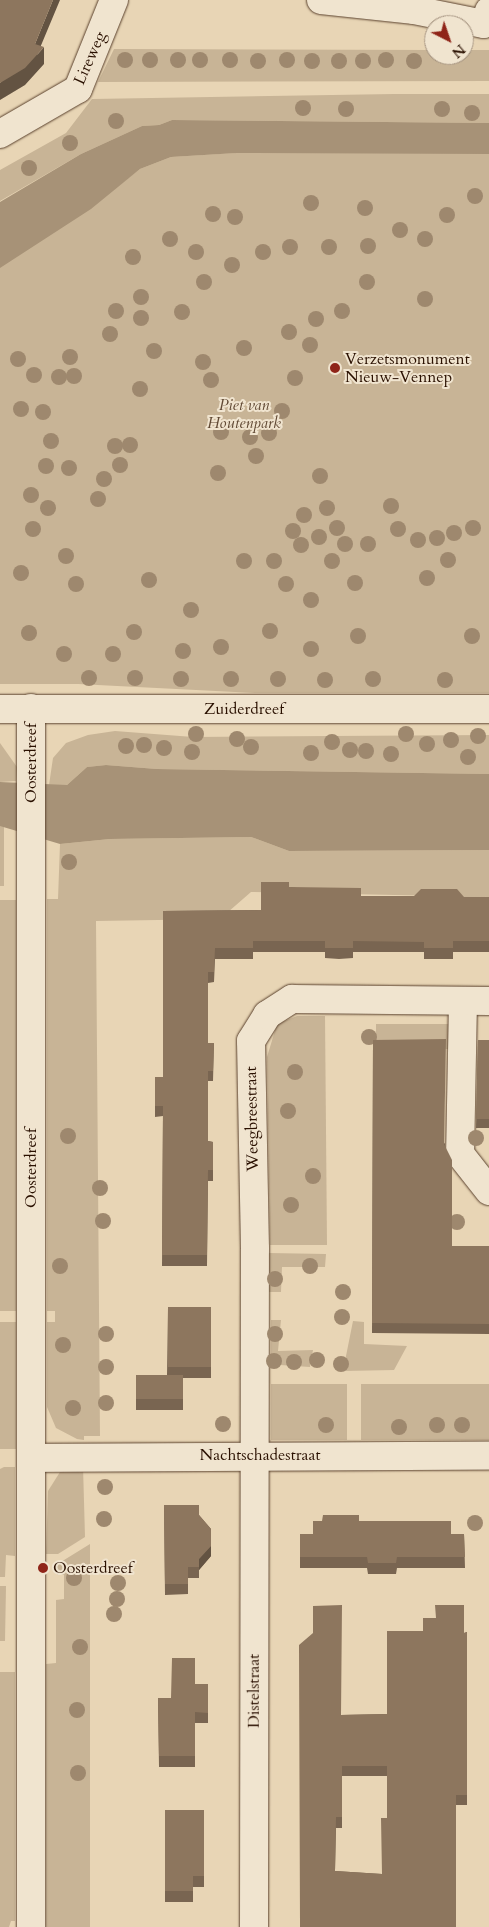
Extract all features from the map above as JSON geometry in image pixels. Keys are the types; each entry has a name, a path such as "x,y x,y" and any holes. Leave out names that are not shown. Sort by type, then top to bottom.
{"street":[{"name":"Lireweg","path":"0,134 78,89 114,0"},
{"path":"321,0 414,10 484,24 489,11"},
{"name":"Oosterdreef","path":"31,708 31,1927"},
{"name":"Zuiderdreef","path":"0,709 489,709"},
{"name":"Weegbreestraat","path":"254,1454 255,1248 251,1041 267,1015 292,998 476,1001"},
{"path":"476,1001 460,1154 489,1191"},
{"name":"Nachtschadestraat","path":"31,1458 254,1454 489,1456"},
{"name":"Distelstraat","path":"254,1454 254,1927"}],"green space":[{"path":"114,49 424,50 424,65 474,65 474,50 489,50 489,81 98,82"},
{"path":"489,94 489,123 172,120 159,125 142,126 81,154 0,201 0,170 66,133 92,99"},
{"name":"Piet van Houtenpark","path":"489,137 489,693 255,693 78,684 0,684 0,251 118,186 140,169 171,157"},
{"path":"115,731 193,737 489,735 489,774 157,769 106,765 87,767 67,785 49,785 53,758 66,743 88,735"},
{"path":"0,743 17,767 16,781 0,782"},
{"path":"0,826 4,826 4,886 0,886"},
{"path":"251,837 289,851 489,850 489,897 251,892 220,919 96,921 100,1436 84,1436 84,1440 77,1439 56,1428 47,1407 47,1322 55,1322 55,1311 47,1311 47,899 58,899 60,844 110,839"},
{"path":"0,900 16,900 16,1311 0,1311"},
{"path":"297,1016 325,1016 327,1245 270,1245 267,1057 277,1024"},
{"path":"376,1024 452,1024 452,1049 376,1049"},
{"path":"269,1253 326,1254 325,1267 282,1267 281,1292 269,1292"},
{"path":"271,1320 281,1320 278,1351 313,1350 310,1367 280,1365 271,1368"},
{"path":"353,1321 364,1322 364,1344 407,1346 394,1370 343,1371"},
{"path":"0,1322 16,1322 16,1449 0,1449"},
{"path":"271,1384 347,1384 347,1440 271,1440"},
{"path":"361,1384 489,1384 489,1440 361,1440"},
{"path":"83,1466 85,1537 58,1554 46,1554 48,1491 60,1472"},
{"path":"15,1467 15,1556 6,1555 5,1577 0,1577 0,1469"},
{"path":"90,1544 90,1927 46,1927 46,1664 56,1663 56,1600 64,1599 64,1575 57,1575 56,1565"},
{"path":"0,1586 6,1586 5,1641 0,1641"},
{"path":"0,1672 15,1672 15,1921 11,1921 9,1927 0,1927"}],"shaded area":[{"path":"172,120 489,123 489,154 237,153 171,157 140,169 91,209 0,268 0,202 81,154 142,126 159,125"},
{"path":"106,765 157,769 489,774 489,850 289,851 251,837 110,839 60,844 0,826 0,782 67,785 87,767"}],"building":[{"path":"0,0 53,0 35,44 44,47 25,68 0,83"},
{"path":"261,882 289,882 289,887 361,888 361,896 414,896 421,889 457,889 464,897 489,897 489,941 453,941 453,948 424,948 424,942 353,941 353,948 325,948 325,941 253,941 253,948 215,948 214,972 208,972 208,1043 214,1043 213,1071 208,1071 208,1141 213,1142 213,1170 208,1170 207,1255 162,1255 163,1106 155,1106 155,1077 163,1077 163,911 261,910"},
{"path":"446,1039 444,1144 452,1160 452,1246 489,1246 489,1324 372,1323 373,1040"},
{"path":"478,1040 489,1040 489,1119 476,1119"},
{"path":"168,1307 211,1307 211,1367 168,1367"},
{"path":"136,1375 183,1375 183,1399 136,1399"},
{"path":"164,1505 199,1505 199,1515 211,1529 211,1546 199,1559 199,1567 188,1567 188,1584 165,1584"},
{"path":"323,1515 359,1515 359,1521 451,1521 451,1534 464,1534 465,1557 397,1557 396,1563 368,1563 367,1557 300,1557 300,1534 313,1534 313,1521 322,1521"},
{"path":"342,1605 341,1715 387,1714 387,1631 423,1631 423,1618 436,1618 435,1605 464,1605 464,1633 467,1632 467,1795 456,1795 456,1927 300,1927 299,1645 313,1633 313,1606","holes":["342,1766 387,1766 387,1818 381,1818 382,1874 335,1871 336,1817 342,1817"]},
{"path":"172,1658 195,1658 195,1684 208,1684 208,1713 195,1712 195,1756 159,1756 158,1698 171,1698"},
{"path":"165,1810 204,1810 204,1876 193,1876 193,1891 165,1891"}],"place":[{"name":"Verzetsmonument Nieuw-Vennep","path":"335,368"},
{"name":"Oosterdreef","path":"43,1568"}]}
